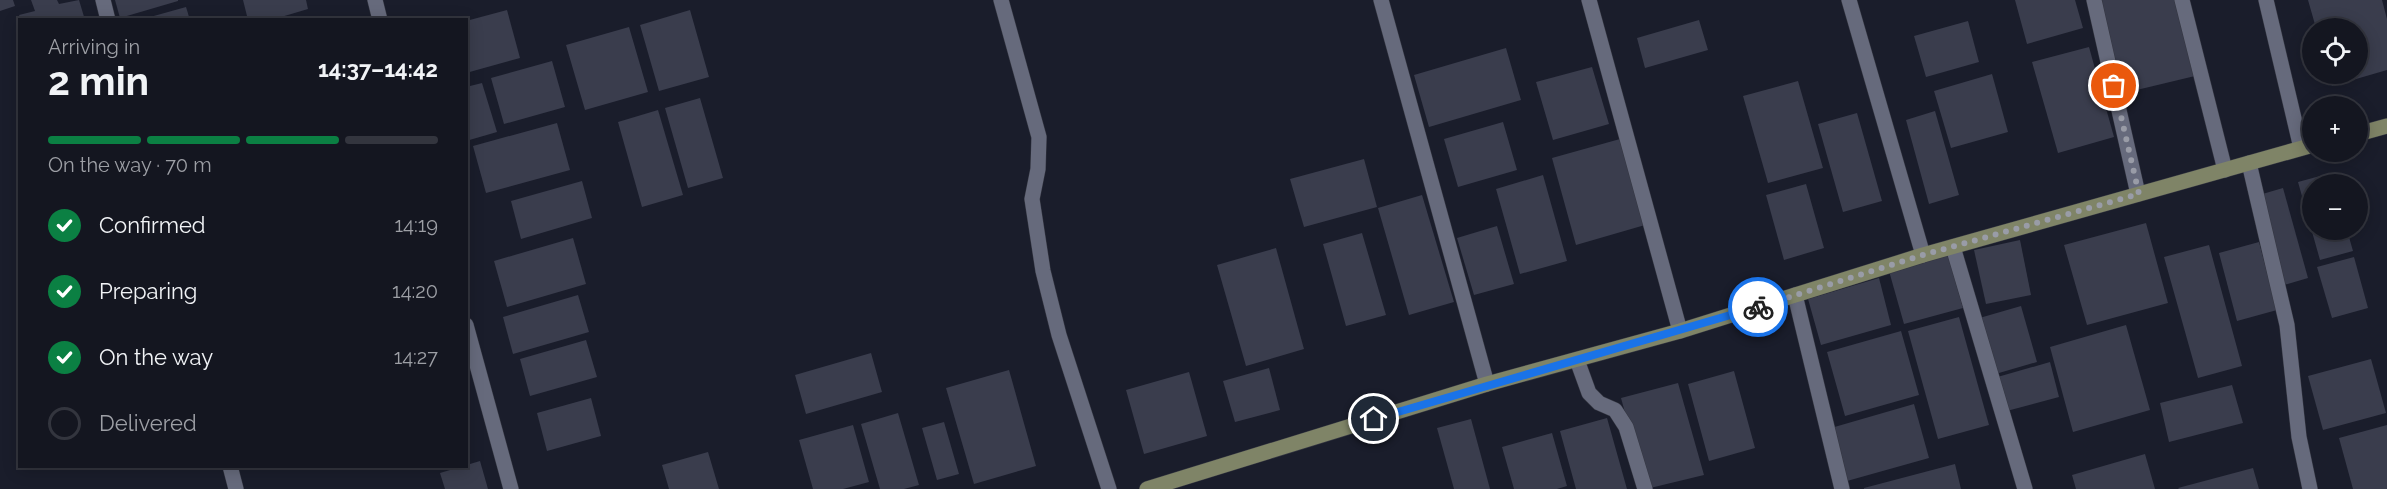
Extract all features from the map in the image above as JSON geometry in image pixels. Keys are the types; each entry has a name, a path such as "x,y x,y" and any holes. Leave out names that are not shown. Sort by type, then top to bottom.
{"street":[{"path":"103,0 108,18"},
{"path":"375,0 380,18"},
{"path":"1001,0 1039,137 1038,169 1032,199 1043,271 1059,335 1109,489"},
{"path":"1381,0 1487,384"},
{"path":"1589,0 1680,331"},
{"path":"1849,0 1923,255"},
{"path":"2094,0 2139,194"},
{"path":"2182,0 2225,170"},
{"path":"2266,0 2302,129"},
{"path":"2368,131 2387,126"},
{"path":"1147,489 1487,384 1680,331 1923,255 2302,148"},
{"path":"2249,163 2287,325 2299,437 2310,489"},
{"path":"1953,248 2025,489"},
{"path":"1795,296 1842,489"},
{"path":"468,332 511,489"},
{"path":"1577,360 1589,393 1599,404 1615,410 1626,427 1645,489"},
{"path":"231,468 236,489"}],"building":[{"path":"0,0 13,0 15,6 0,11"},
{"path":"31,0 57,0 59,4 79,0 84,18 20,18 19,15 35,11"},
{"path":"115,0 178,0 178,1 120,18"},
{"path":"243,0 306,0 308,9 278,18 248,18"},
{"path":"2015,0 2075,0 2083,28 2027,44"},
{"path":"2098,0 2176,0 2195,76 2120,94"},
{"path":"2308,0 2382,0 2387,19 2387,70 2368,76 2368,18 2313,18"},
{"path":"186,7 189,18 147,18"},
{"path":"507,10 520,58 468,72 468,20"},
{"path":"690,10 709,77 659,91 640,25"},
{"path":"1699,20 1708,50 1645,68 1637,38"},
{"path":"1968,21 1979,62 1926,77 1914,36"},
{"path":"629,27 648,92 585,110 566,45"},
{"path":"2089,47 2114,137 2058,153 2032,62"},
{"path":"1506,48 1521,100 1429,127 1414,75"},
{"path":"552,61 565,107 504,124 491,78"},
{"path":"1592,67 1609,124 1553,140 1536,82"},
{"path":"1992,74 2008,132 1951,148 1934,91"},
{"path":"1798,81 1823,168 1768,183 1743,96"},
{"path":"482,83 497,132 468,140 468,86"},
{"path":"700,98 723,178 688,188 665,108"},
{"path":"658,110 683,195 642,207 618,122"},
{"path":"1935,111 1959,195 1929,204 1906,120"},
{"path":"1857,113 1882,201 1843,212 1818,124"},
{"path":"1503,122 1517,170 1458,187 1444,139"},
{"path":"557,123 570,170 486,193 473,146"},
{"path":"1620,139 1645,225 1576,245 1552,158"},
{"path":"1364,159 1377,207 1304,227 1290,179"},
{"path":"1543,175 1567,261 1520,274 1496,189"},
{"path":"582,181 592,218 521,239 511,201"},
{"path":"2302,181 2302,196 2298,182"},
{"path":"1806,184 1824,248 1784,260 1766,195"},
{"path":"2283,188 2308,278 2284,285 2259,195"},
{"path":"1422,195 1454,302 1409,315 1378,208"},
{"path":"2146,223 2168,303 2087,325 2064,245"},
{"path":"1497,226 1514,284 1474,295 1457,238"},
{"path":"1362,233 1386,315 1346,326 1323,244"},
{"path":"573,238 586,284 507,307 494,261"},
{"path":"2020,240 2031,295 1986,304 1974,250"},
{"path":"2314,240 2350,240 2353,251 2320,260"},
{"path":"2259,242 2277,310 2237,321 2219,253"},
{"path":"2209,245 2242,366 2198,378 2164,257"},
{"path":"1276,248 1304,349 1246,366 1217,265"},
{"path":"1948,255 1963,308 1904,324 1889,271"},
{"path":"2354,257 2368,308 2332,318 2317,267"},
{"path":"1879,278 1891,325 1821,345 1808,299"},
{"path":"578,295 589,332 513,354 503,317"},
{"path":"2021,306 2037,362 1992,375 1976,319"},
{"path":"1959,317 1989,425 1938,439 1908,331"},
{"path":"2126,325 2150,410 2073,432 2050,347"},
{"path":"1901,331 1919,395 1845,416 1827,352"},
{"path":"586,340 597,377 530,396 520,359"},
{"path":"871,353 882,392 806,414 795,375"},
{"path":"2371,359 2386,413 2323,430 2308,376"},
{"path":"2050,362 2059,397 2003,412 1994,378"},
{"path":"1269,368 1280,410 1235,422 1223,381"},
{"path":"1009,370 1036,466 974,484 946,388"},
{"path":"1734,371 1755,448 1709,461 1688,384"},
{"path":"1189,372 1207,436 1144,454 1126,390"},
{"path":"1678,383 1704,475 1646,489 1621,398"},
{"path":"2232,385 2243,423 2169,442 2160,403"},
{"path":"591,398 601,436 547,451 537,413"},
{"path":"1914,404 1929,458 1847,481 1831,428"},
{"path":"898,413 919,485 904,489 880,489 861,424"},
{"path":"1607,418 1627,489 1576,489 1560,431"},
{"path":"1471,419 1490,489 1454,489 1437,428"},
{"path":"944,422 959,474 937,480 922,428"},
{"path":"853,425 869,482 843,489 813,489 799,440"},
{"path":"2387,425 2387,489 2353,489 2339,438"},
{"path":"1552,433 1567,486 1557,489 1514,489 1502,447"},
{"path":"708,452 719,489 669,489 662,465"},
{"path":"2145,454 2155,489 2076,489 2072,475"},
{"path":"480,461 488,489 445,489 440,473 457,468 468,468 468,465"},
{"path":"1955,464 1961,489 1864,489 1864,488"},
{"path":"2253,468 2259,489 2178,488"}],"way so far":[{"path":"1758,307 1923,255 2139,194 2114,86"}],"route":[{"path":"1374,419 1487,384 1758,307"}]}
